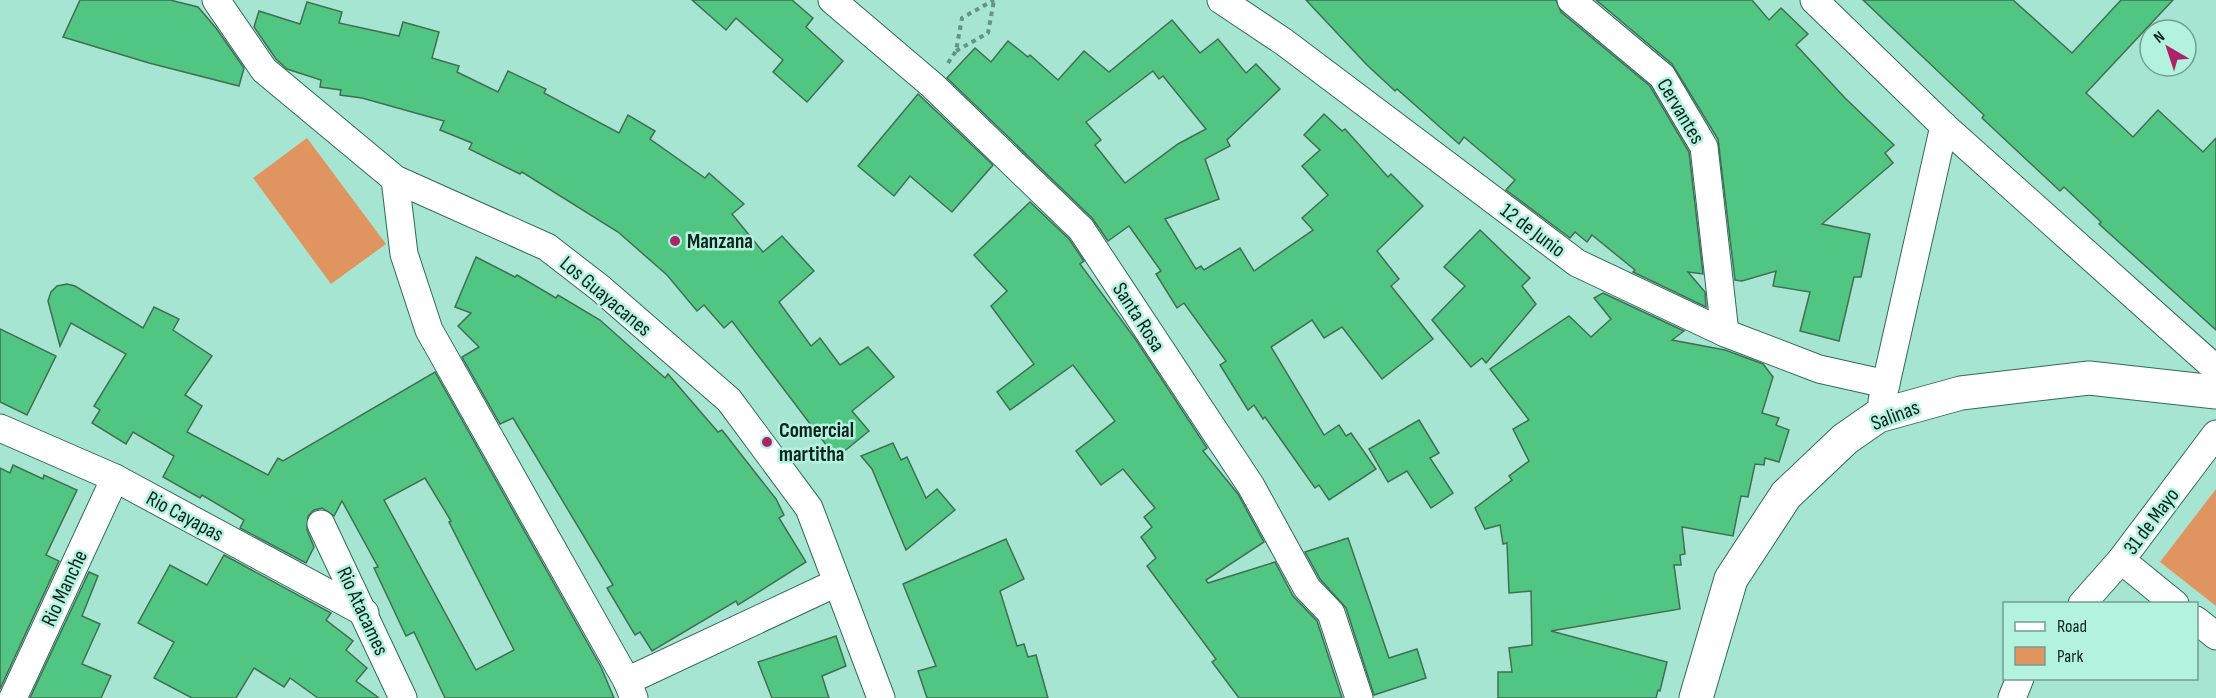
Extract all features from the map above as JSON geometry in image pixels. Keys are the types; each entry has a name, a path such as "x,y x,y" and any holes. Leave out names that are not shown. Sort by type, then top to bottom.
{"street":[{"name":"Los Guayacanes","path":"216,0 264,70 395,180 547,247 600,288 729,400 808,508 881,698"},
{"name":"Santa Rosa","path":"832,0 932,85 1081,229 1251,486 1307,588 1331,613 1359,698"},
{"name":"12 de Junio","path":"1221,0 1284,42 1577,263 1725,333 1819,369 1886,384"},
{"name":"Cervantes","path":"1571,0 1662,76 1704,147 1725,333"},
{"path":"1814,0 1944,126 2216,369"},
{"path":"1878,417 1944,126"},
{"path":"395,180 404,254 429,330 631,690 836,583"},
{"name":"Salinas","path":"1696,698 1731,579 1786,495 1845,439 1878,417 1961,393 2089,378 2216,392"},
{"name":"Rio Cayapas","path":"0,428 115,478 365,614"},
{"name":"31 de Mayo","path":"2083,602 2121,560 2216,434"},
{"name":"Rio Manche","path":"13,698 115,478"},
{"name":"Rio Atacames","path":"321,524 403,698"},
{"path":"2121,560 2174,602"},
{"path":"2198,622 2216,636"},
{"path":"2012,698 2019,680"}],"path":[{"path":"932,85 956,51 962,18 994,0"},
{"path":"956,51 988,33 994,0"}],"green space":[{"path":"307,138 386,244 331,284 253,178"},
{"path":"2216,489 2216,606 2160,562"}],"building":[{"path":"80,0 170,0 198,7 244,68 239,86 149,63 63,37"},
{"path":"692,0 792,0 813,18 806,27 843,61 807,102 773,72 783,60 736,18 726,30"},
{"path":"1306,0 1556,0 1561,12 1650,86 1689,152 1703,274 1688,272 1705,292 1706,307 1633,272 1635,270 1592,235 1587,242 1575,232 1570,238 1506,190 1515,180 1464,137 1459,144 1397,89 1395,91 1367,65"},
{"path":"1596,0 1752,0 1769,20 1781,8 1808,34 1796,45 1845,98 1894,145 1885,153 1893,163 1822,224 1870,234 1861,277 1854,277 1839,341 1800,331 1810,292 1773,286 1776,271 1742,281 1735,280 1718,139 1672,64"},
{"path":"1863,0 2013,0 2072,53 2121,0 2173,0 2156,18 2138,18 2138,37 2086,93 2133,137 2158,110 2203,152 2216,138 2216,330 2099,224 2101,222 2064,187 2060,191 1982,118 1984,115"},
{"path":"307,2 342,12 339,23 399,36 403,22 439,32 432,58 459,66 457,72 498,92 508,71 546,89 544,93 619,133 628,115 655,131 650,139 705,178 709,173 744,204 732,214 763,252 782,236 814,271 779,302 811,346 820,338 840,365 868,347 894,377 852,411 869,431 836,458 732,321 724,328 704,305 697,311 667,275 618,232 522,172 520,174 469,149 472,143 440,130 444,121 362,98 340,95 341,90 320,87 321,80 287,69 276,59 254,27 259,11 300,24"},
{"path":"1172,20 1200,53 1218,39 1246,73 1256,64 1280,89 1227,140 1230,146 1205,159 1219,199 1165,219 1196,269 1201,266 1204,270 1240,248 1254,271 1313,230 1302,218 1328,195 1302,166 1320,150 1304,135 1324,114 1342,131 1345,129 1388,177 1391,174 1423,206 1377,251 1399,279 1391,286 1433,339 1382,379 1342,327 1324,338 1312,320 1271,347 1324,435 1339,425 1346,436 1351,433 1376,469 1329,500 1319,485 1315,488 1265,417 1263,419 1254,405 1248,410 1220,365 1226,361 1184,303 1177,308 1156,274 1161,271 1129,226 1108,241 1092,218 947,78 975,48 991,62 1008,41 1028,57 1030,55 1058,80 1084,51 1109,72","holes":["1153,71 1159,79 1163,76 1206,129 1178,144 1125,183 1095,145 1101,140 1086,122"]},
{"path":"918,94 993,165 952,212 910,176 894,196 858,166"},
{"path":"1030,202 1069,239 1084,261 1080,264 1136,340 1207,448 1203,451 1238,494 1264,542 1206,580 1208,583 1275,562 1293,596 1317,621 1342,698 1239,698 1212,662 1216,659 1147,566 1156,558 1141,537 1152,527 1144,517 1155,508 1123,469 1101,485 1076,451 1115,421 1073,365 1010,410 997,392 1034,364 991,306 1007,291 974,255"},
{"path":"1480,230 1530,278 1522,286 1536,304 1486,363 1482,358 1471,367 1432,320 1465,286 1444,267"},
{"path":"476,257 515,277 517,275 556,298 558,295 600,320 665,378 668,374 718,432 722,430 776,499 784,515 779,518 806,562 738,605 736,601 652,651 640,632 635,635 607,588 613,585 513,418 500,424 462,357 479,347 458,326 471,313 455,307"},
{"path":"67,284 75,286 143,328 154,307 179,319 173,330 212,356 185,395 202,406 187,432 268,475 278,458 283,461 435,372 601,667 614,698 445,698 414,632 406,636 374,568 378,567 342,501 334,516 322,508 314,510 308,516 307,530 314,547 306,563 240,528 244,520 202,495 200,498 163,477 174,456 133,432 126,444 92,423 100,410 94,406 126,354 71,323 60,346 48,301 51,292 57,286","holes":["425,478 451,521 449,522 514,650 476,670 384,500"]},
{"path":"1603,293 1684,331 1672,340 1725,350 1763,364 1773,377 1762,413 1779,418 1776,425 1789,430 1779,462 1765,458 1764,465 1755,464 1748,497 1741,496 1733,536 1682,527 1685,554 1680,555 1681,565 1674,565 1680,609 1551,631 1667,662 1656,698 1498,698 1498,672 1512,672 1509,648 1532,645 1531,591 1509,593 1507,543 1503,544 1500,525 1485,529 1475,508 1512,480 1509,476 1529,461 1513,429 1529,420 1490,369 1569,316 1591,337 1611,319 1594,298"},
{"path":"0,329 56,356 27,415 0,402"},
{"path":"1419,420 1439,453 1430,458 1453,493 1431,508 1407,471 1388,482 1369,449"},
{"path":"893,443 901,460 907,457 926,498 937,489 955,510 906,550 872,469 861,456"},
{"path":"13,465 43,479 44,475 77,490 46,555 59,561 0,689 0,468 10,473"},
{"path":"1348,538 1389,658 1417,649 1426,678 1374,695 1346,608 1320,579 1305,552"},
{"path":"1006,539 1024,579 1000,591 1017,646 1024,644 1028,657 1036,655 1048,698 927,698 918,671 936,666 903,584"},
{"path":"224,555 331,613 326,620 353,641 346,650 367,668 356,681 379,698 318,698 290,678 284,687 254,668 236,698 192,698 154,678 174,642 138,623 170,565 207,585"},
{"path":"89,572 98,576 82,616 100,624 82,664 111,676 101,698 30,698"},
{"path":"836,636 846,666 822,676 829,698 772,698 758,662"}],"place":[{"name":"Manzana","path":"675,241"},
{"name":"Comercial martitha","path":"767,442"}]}
